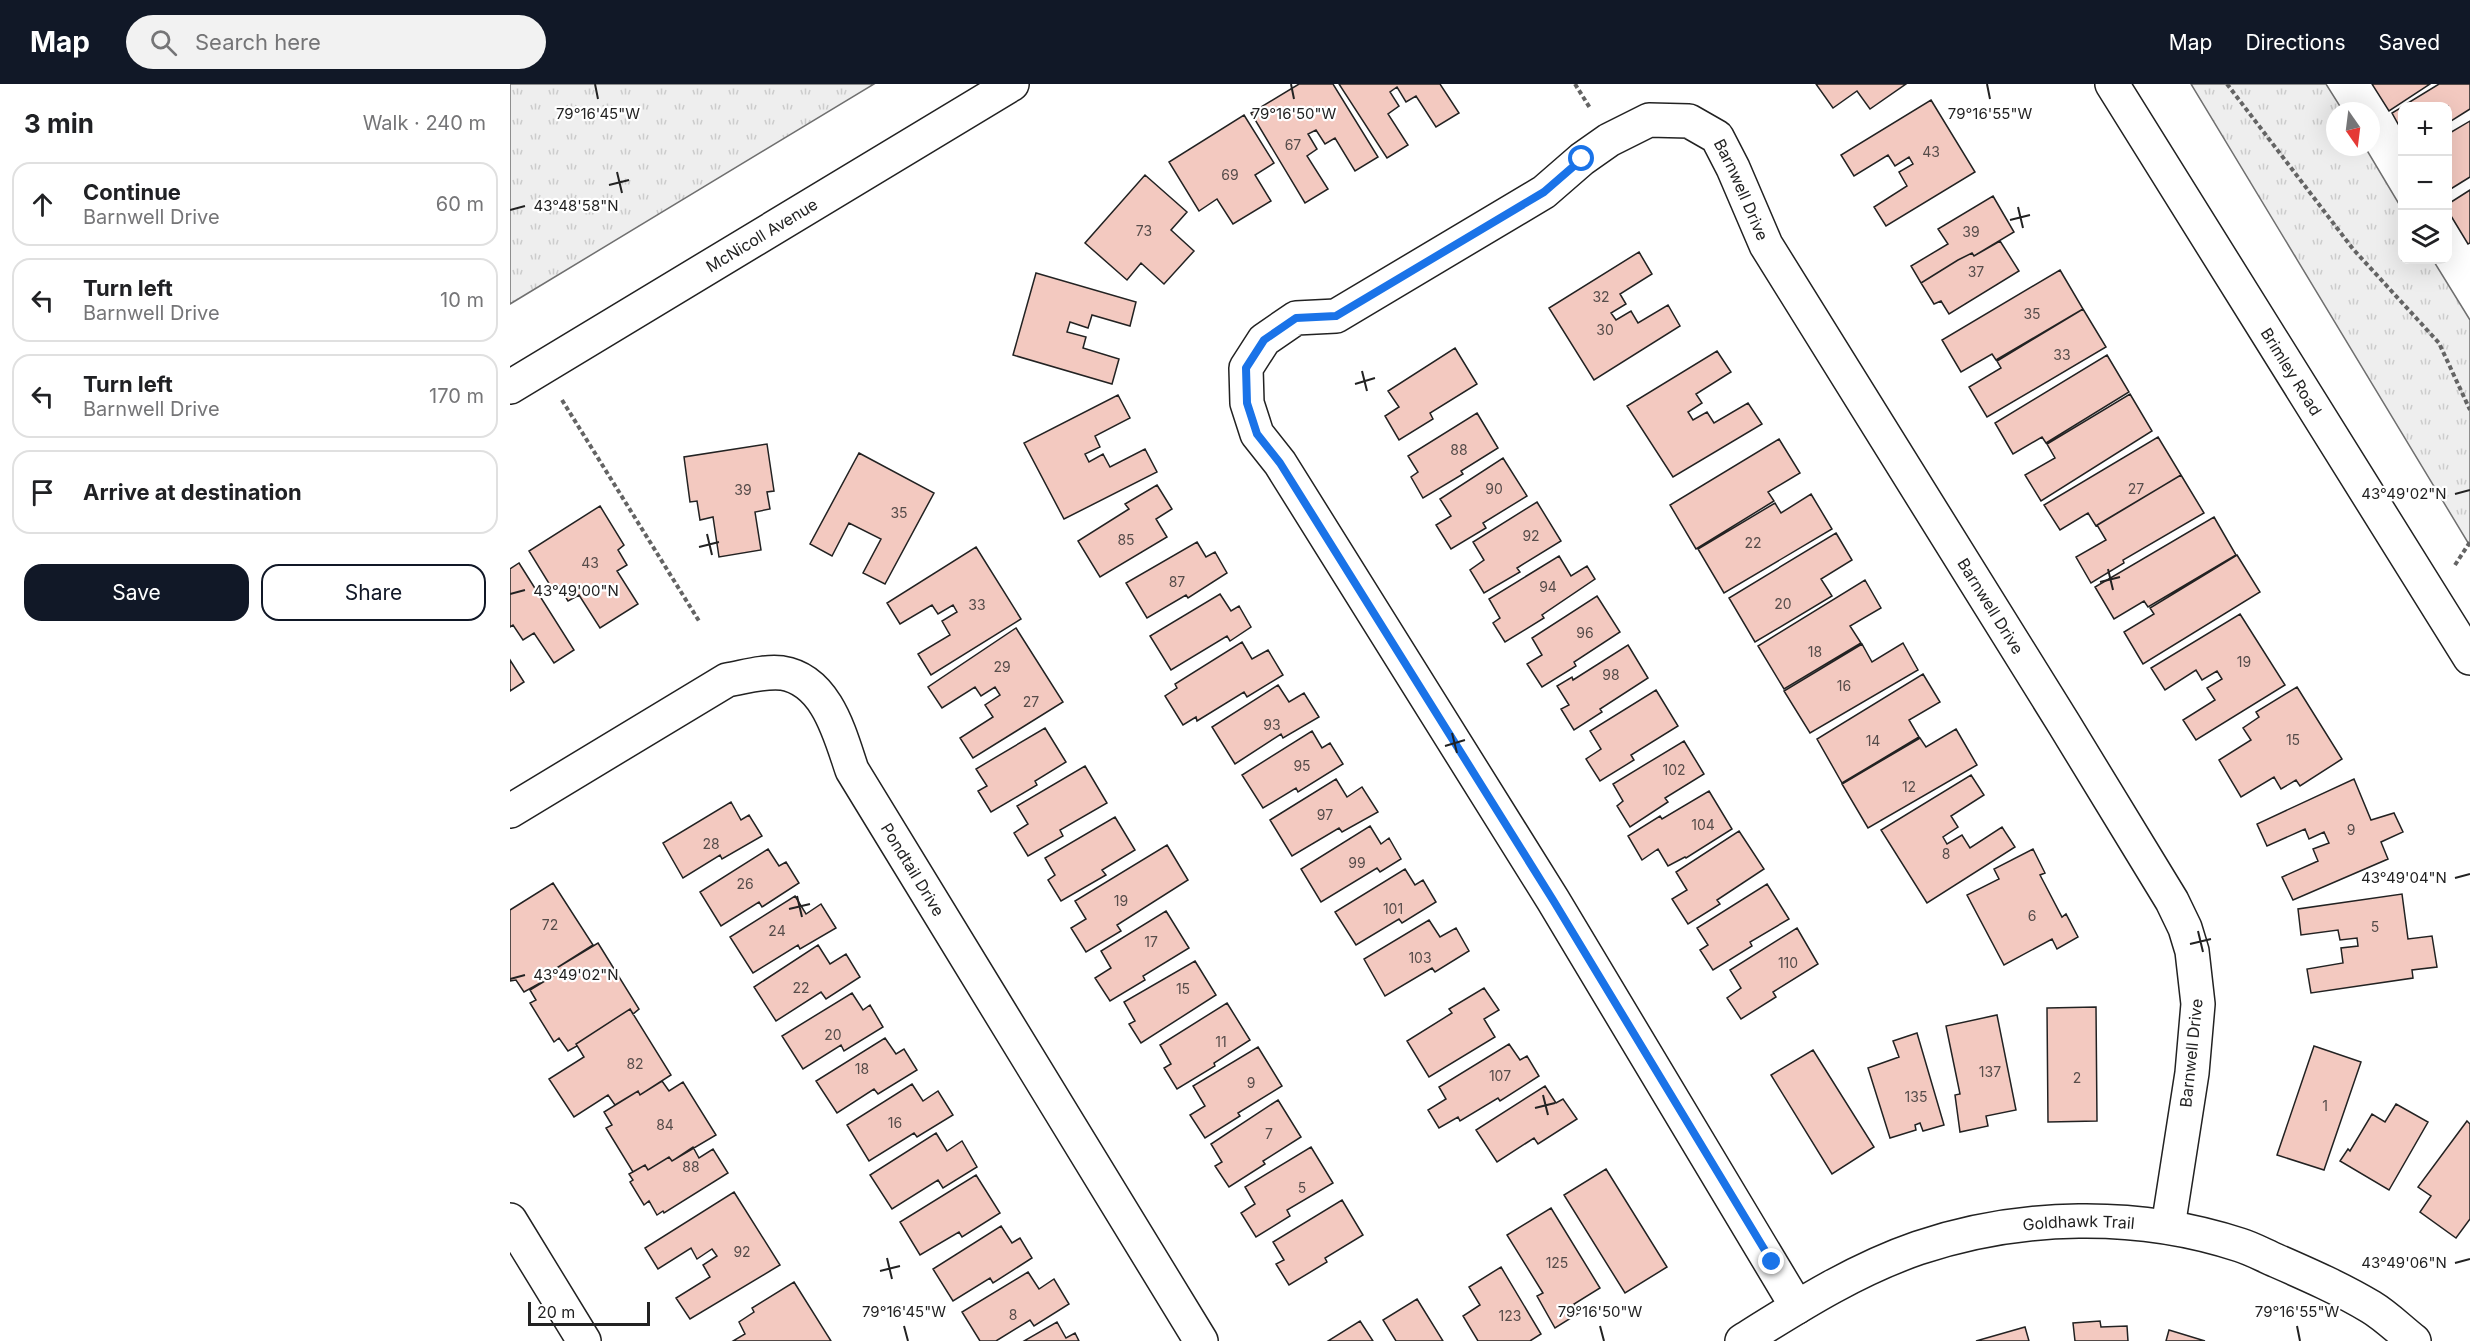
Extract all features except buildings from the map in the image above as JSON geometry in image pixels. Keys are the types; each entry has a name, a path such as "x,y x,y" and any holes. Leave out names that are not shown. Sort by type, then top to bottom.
{"street":[{"name":"McNicoll Avenue","path":"510,387 1012,84"},
{"name":"Brimley Road","path":"2112,84 2470,658"},
{"name":"Barnwell Drive","path":"1797,1307 1553,900 1280,463 1257,434 1247,403 1246,368 1264,340 1296,318 1336,316 1544,192 1591,152 1649,120 1689,121 1717,137 1766,245 2070,734 2172,901 2185,928 2192,951 2198,1004 2192,1073 2168,1227"},
{"name":"Pondtail Drive","path":"510,811 727,680 756,674 784,674 811,686 834,717 852,770 1201,1341"},
{"path":"510,1220 584,1341"},
{"name":"Goldhawk Trail","path":"1742,1341 1797,1307 1862,1272 1917,1249 1977,1231 2043,1222 2168,1227 2240,1245 2316,1278 2373,1308 2414,1341"}],"path":[{"path":"2227,84 2353,249 2439,342 2470,410"},
{"path":"542,368 699,621"}],"green space":[{"path":"510,84 874,84 510,304"},
{"path":"2191,84 2326,84 2337,102 2326,102 2326,156 2370,156 2398,202 2398,264 2435,264 2470,320 2470,546"}],"route":[{"path":"1582,159 1544,192 1336,316 1296,318 1264,340 1246,368 1247,403 1257,434 1280,463 1553,900 1772,1262"}]}
